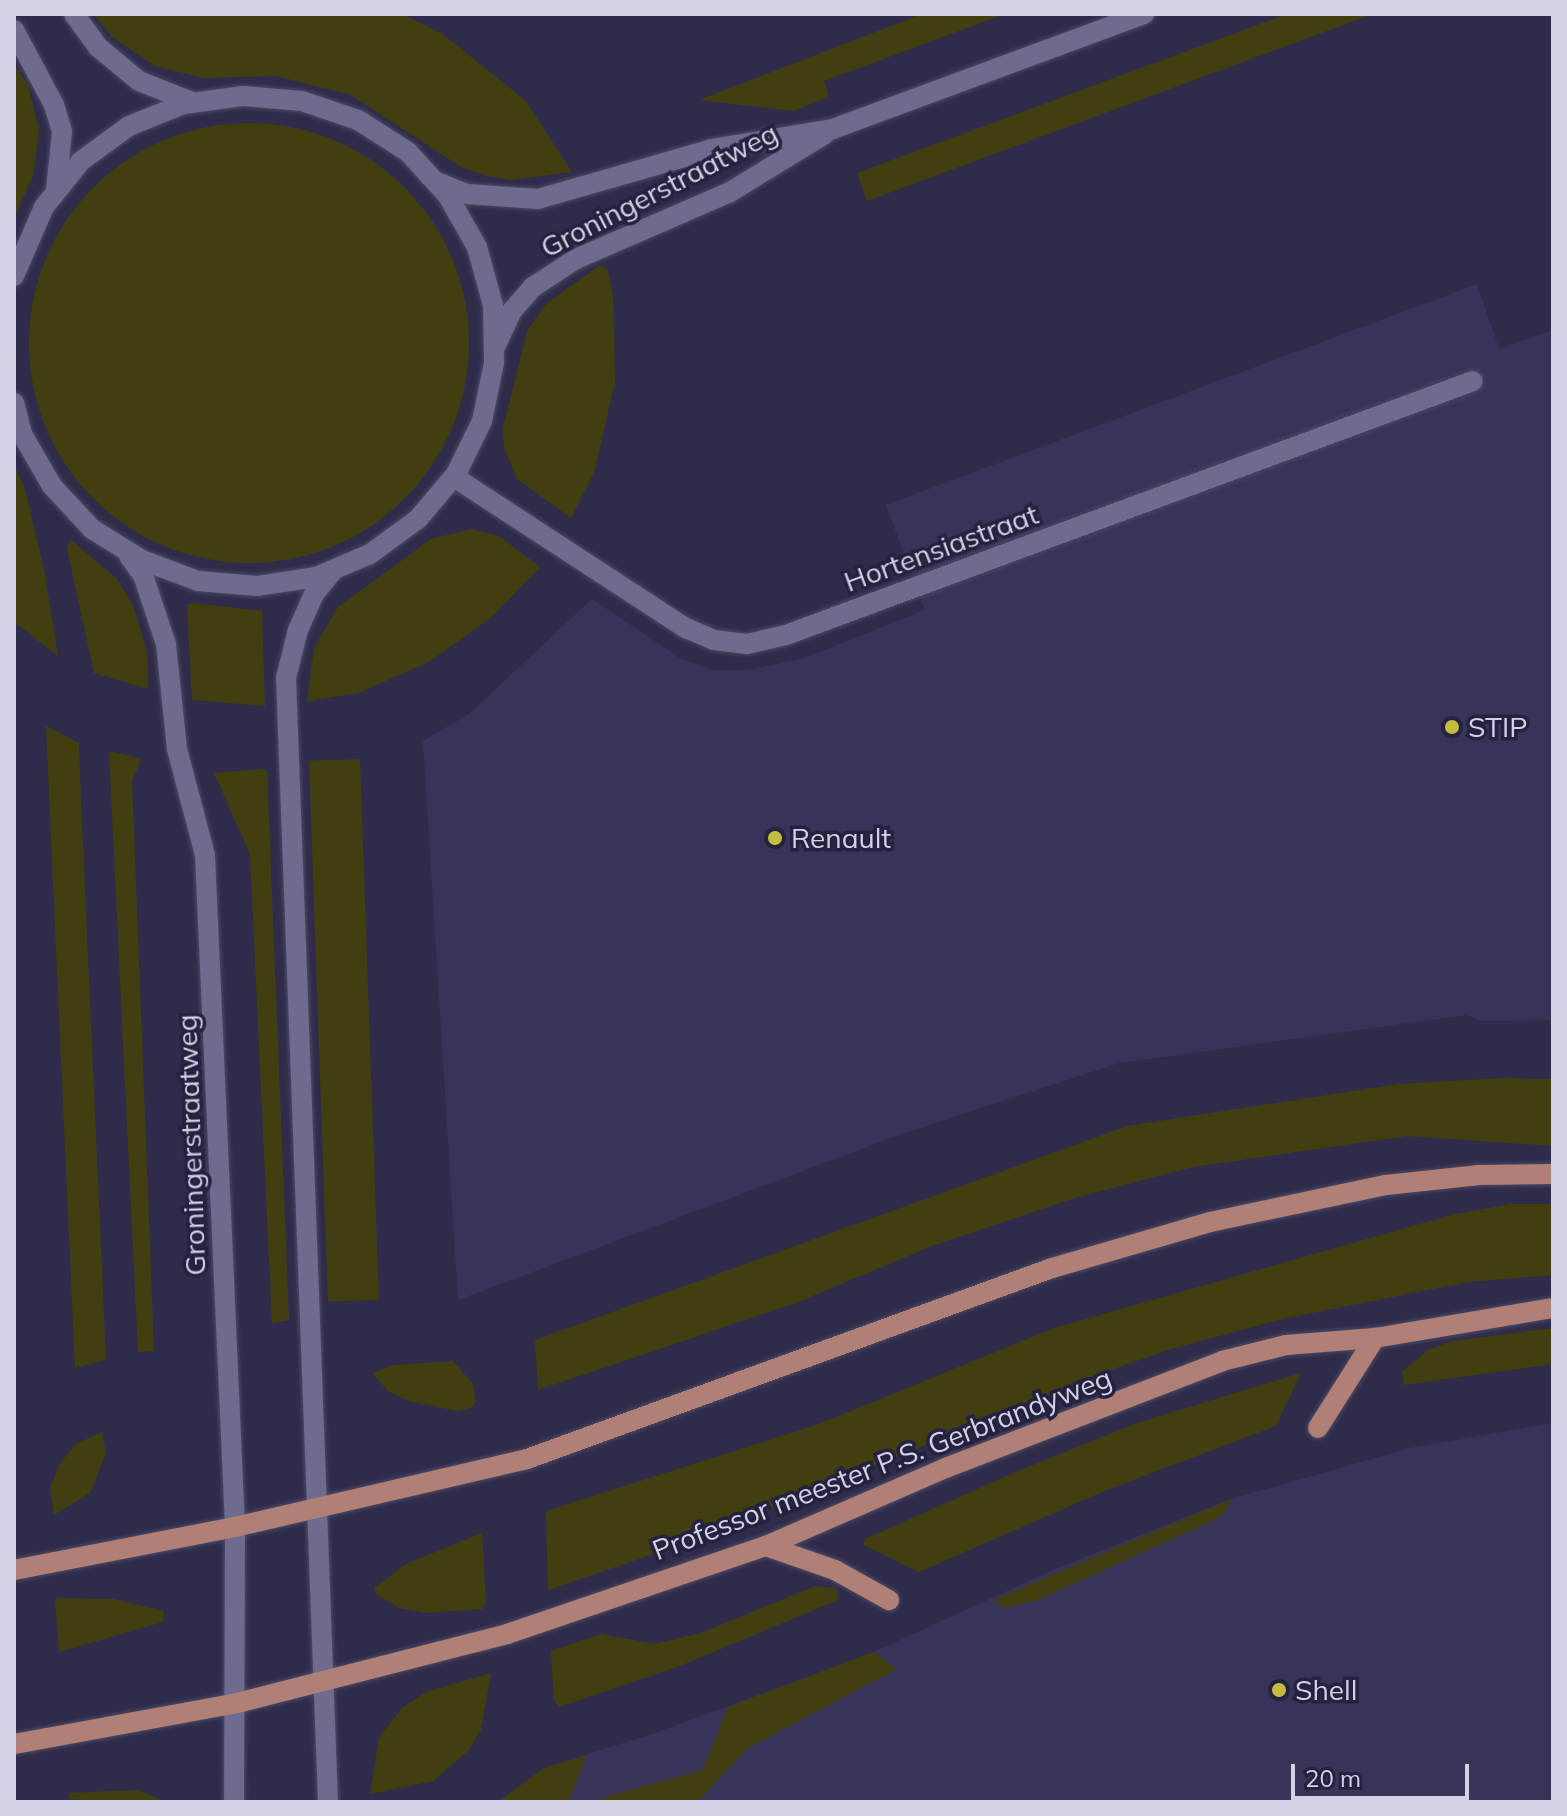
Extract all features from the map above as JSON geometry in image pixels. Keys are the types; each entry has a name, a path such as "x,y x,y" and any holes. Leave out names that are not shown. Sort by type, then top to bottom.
{"main road":[{"path":"74,14 98,47 139,81 168,96 196,102"},
{"name":"Groningerstraatweg","path":"434,181 467,194 538,199 712,149 833,129 1144,14"},
{"path":"14,30 54,105 62,132 55,193"},
{"path":"14,276 44,207 81,161 129,126 196,102 243,96 302,101 358,120 408,152 434,181 477,247 493,305 494,349 482,421 454,477 418,519 370,554 316,577 257,586 198,581 124,550 92,529 52,486 22,434 14,403"},
{"name":"Groningerstraatweg","path":"494,349 512,311 533,287 565,266 730,192 833,129"},
{"name":"Hortensiastraat","path":"454,477 686,628 714,640 747,644 786,635 1473,381"},
{"name":"Groningerstraatweg","path":"124,550 143,575 157,608 166,644 177,749 205,855 235,1527 237,1703 234,1802"},
{"path":"328,1802 286,678 298,630 314,594 335,569"},
{"path":"14,1570 318,1509 541,1455 1052,1268 1210,1222 1386,1185 1479,1175 1553,1174"},
{"name":"Professor meester P.S. Gerbrandyweg","path":"237,1703 507,1634 766,1546 948,1467 1222,1361 1286,1345 1375,1338 1553,1308"},
{"path":"1318,1428 1375,1338"},
{"path":"766,1546 835,1570 889,1600"},
{"path":"14,1744 237,1703"}],"shaded area":[{"path":"94,14 402,14 441,33 525,100 572,172 510,180 483,175 461,167 351,95 276,76 204,78 157,67 112,37"},
{"path":"922,14 1005,14 824,81 829,97 793,111 699,100"},
{"path":"1287,14 1373,14 867,201 857,173"},
{"path":"14,63 28,85 39,130 33,176 14,218"},
{"path":"249,123 292,127 333,139 371,160 405,187 432,221 453,259 465,300 469,343 465,386 453,427 432,465 405,499 371,526 333,547 292,559 249,563 206,559 165,547 127,526 93,499 66,465 45,427 33,386 29,343 33,300 45,259 66,221 93,187 127,160 165,139 206,127"},
{"path":"600,265 608,270 613,296 615,382 594,473 571,518 517,479 504,448 503,428 527,331 546,304"},
{"path":"1477,284 1499,349 1553,330 1553,1020 1482,1021 1466,1015 1119,1063 899,1135 458,1300 423,741 469,714 592,599 680,658 712,670 748,670 805,658 925,610 886,505"},
{"path":"14,465 25,489 44,569 58,656 14,622"},
{"path":"472,529 499,536 540,567 492,617 429,662 358,693 307,701 314,648 338,607 431,539"},
{"path":"70,539 116,578 133,605 147,652 148,689 94,673 67,549"},
{"path":"193,603 262,611 265,706 192,700 187,605"},
{"path":"46,726 79,743 106,1360 75,1368"},
{"path":"109,751 142,759 132,780 154,1351 138,1352"},
{"path":"360,759 379,1300 328,1301 309,761"},
{"path":"267,771 289,1320 272,1323 250,854 214,773"},
{"path":"1504,1078 1553,1079 1553,1146 1407,1136 1193,1167 1078,1197 932,1246 796,1303 538,1390 535,1340 1127,1126 1399,1084"},
{"path":"1511,1204 1553,1204 1553,1275 1468,1282 1282,1319 1168,1350 1091,1377 692,1541 548,1590 546,1511 819,1424 1054,1328 1455,1214"},
{"path":"1553,1328 1553,1364 1404,1385 1402,1372 1429,1349 1453,1341"},
{"path":"453,1361 473,1384 476,1402 471,1408 458,1411 412,1402 389,1392 372,1373 394,1365"},
{"path":"1301,1373 1276,1426 1107,1490 919,1572 863,1545 865,1539 1134,1424"},
{"path":"1553,1423 1553,1802 498,1802 544,1768 658,1732 874,1652 1051,1571 1231,1499 1410,1448"},
{"path":"102,1432 106,1452 91,1492 54,1515 50,1488 59,1465 74,1445"},
{"path":"1231,1499 1224,1514 1212,1521 1038,1600 1005,1608 993,1600"},
{"path":"482,1533 486,1602 482,1609 427,1613 399,1608 377,1595 374,1588 406,1564"},
{"path":"815,1586 837,1588 838,1600 680,1666 559,1707 554,1700 551,1651 601,1634 654,1644 701,1633"},
{"path":"55,1598 114,1599 164,1611 163,1622 59,1652"},
{"path":"874,1652 897,1669 748,1748 698,1801 587,1802 703,1770 728,1707"},
{"path":"491,1673 481,1730 469,1750 433,1781 370,1794 379,1738 402,1708 426,1692"},
{"path":"587,1755 568,1802 498,1802 544,1768"},
{"path":"139,1790 165,1802 70,1802 69,1793"}],"place":[{"name":"STIP","path":"1452,727"},
{"name":"Renault","path":"775,838"},
{"name":"Shell","path":"1279,1690"}]}
